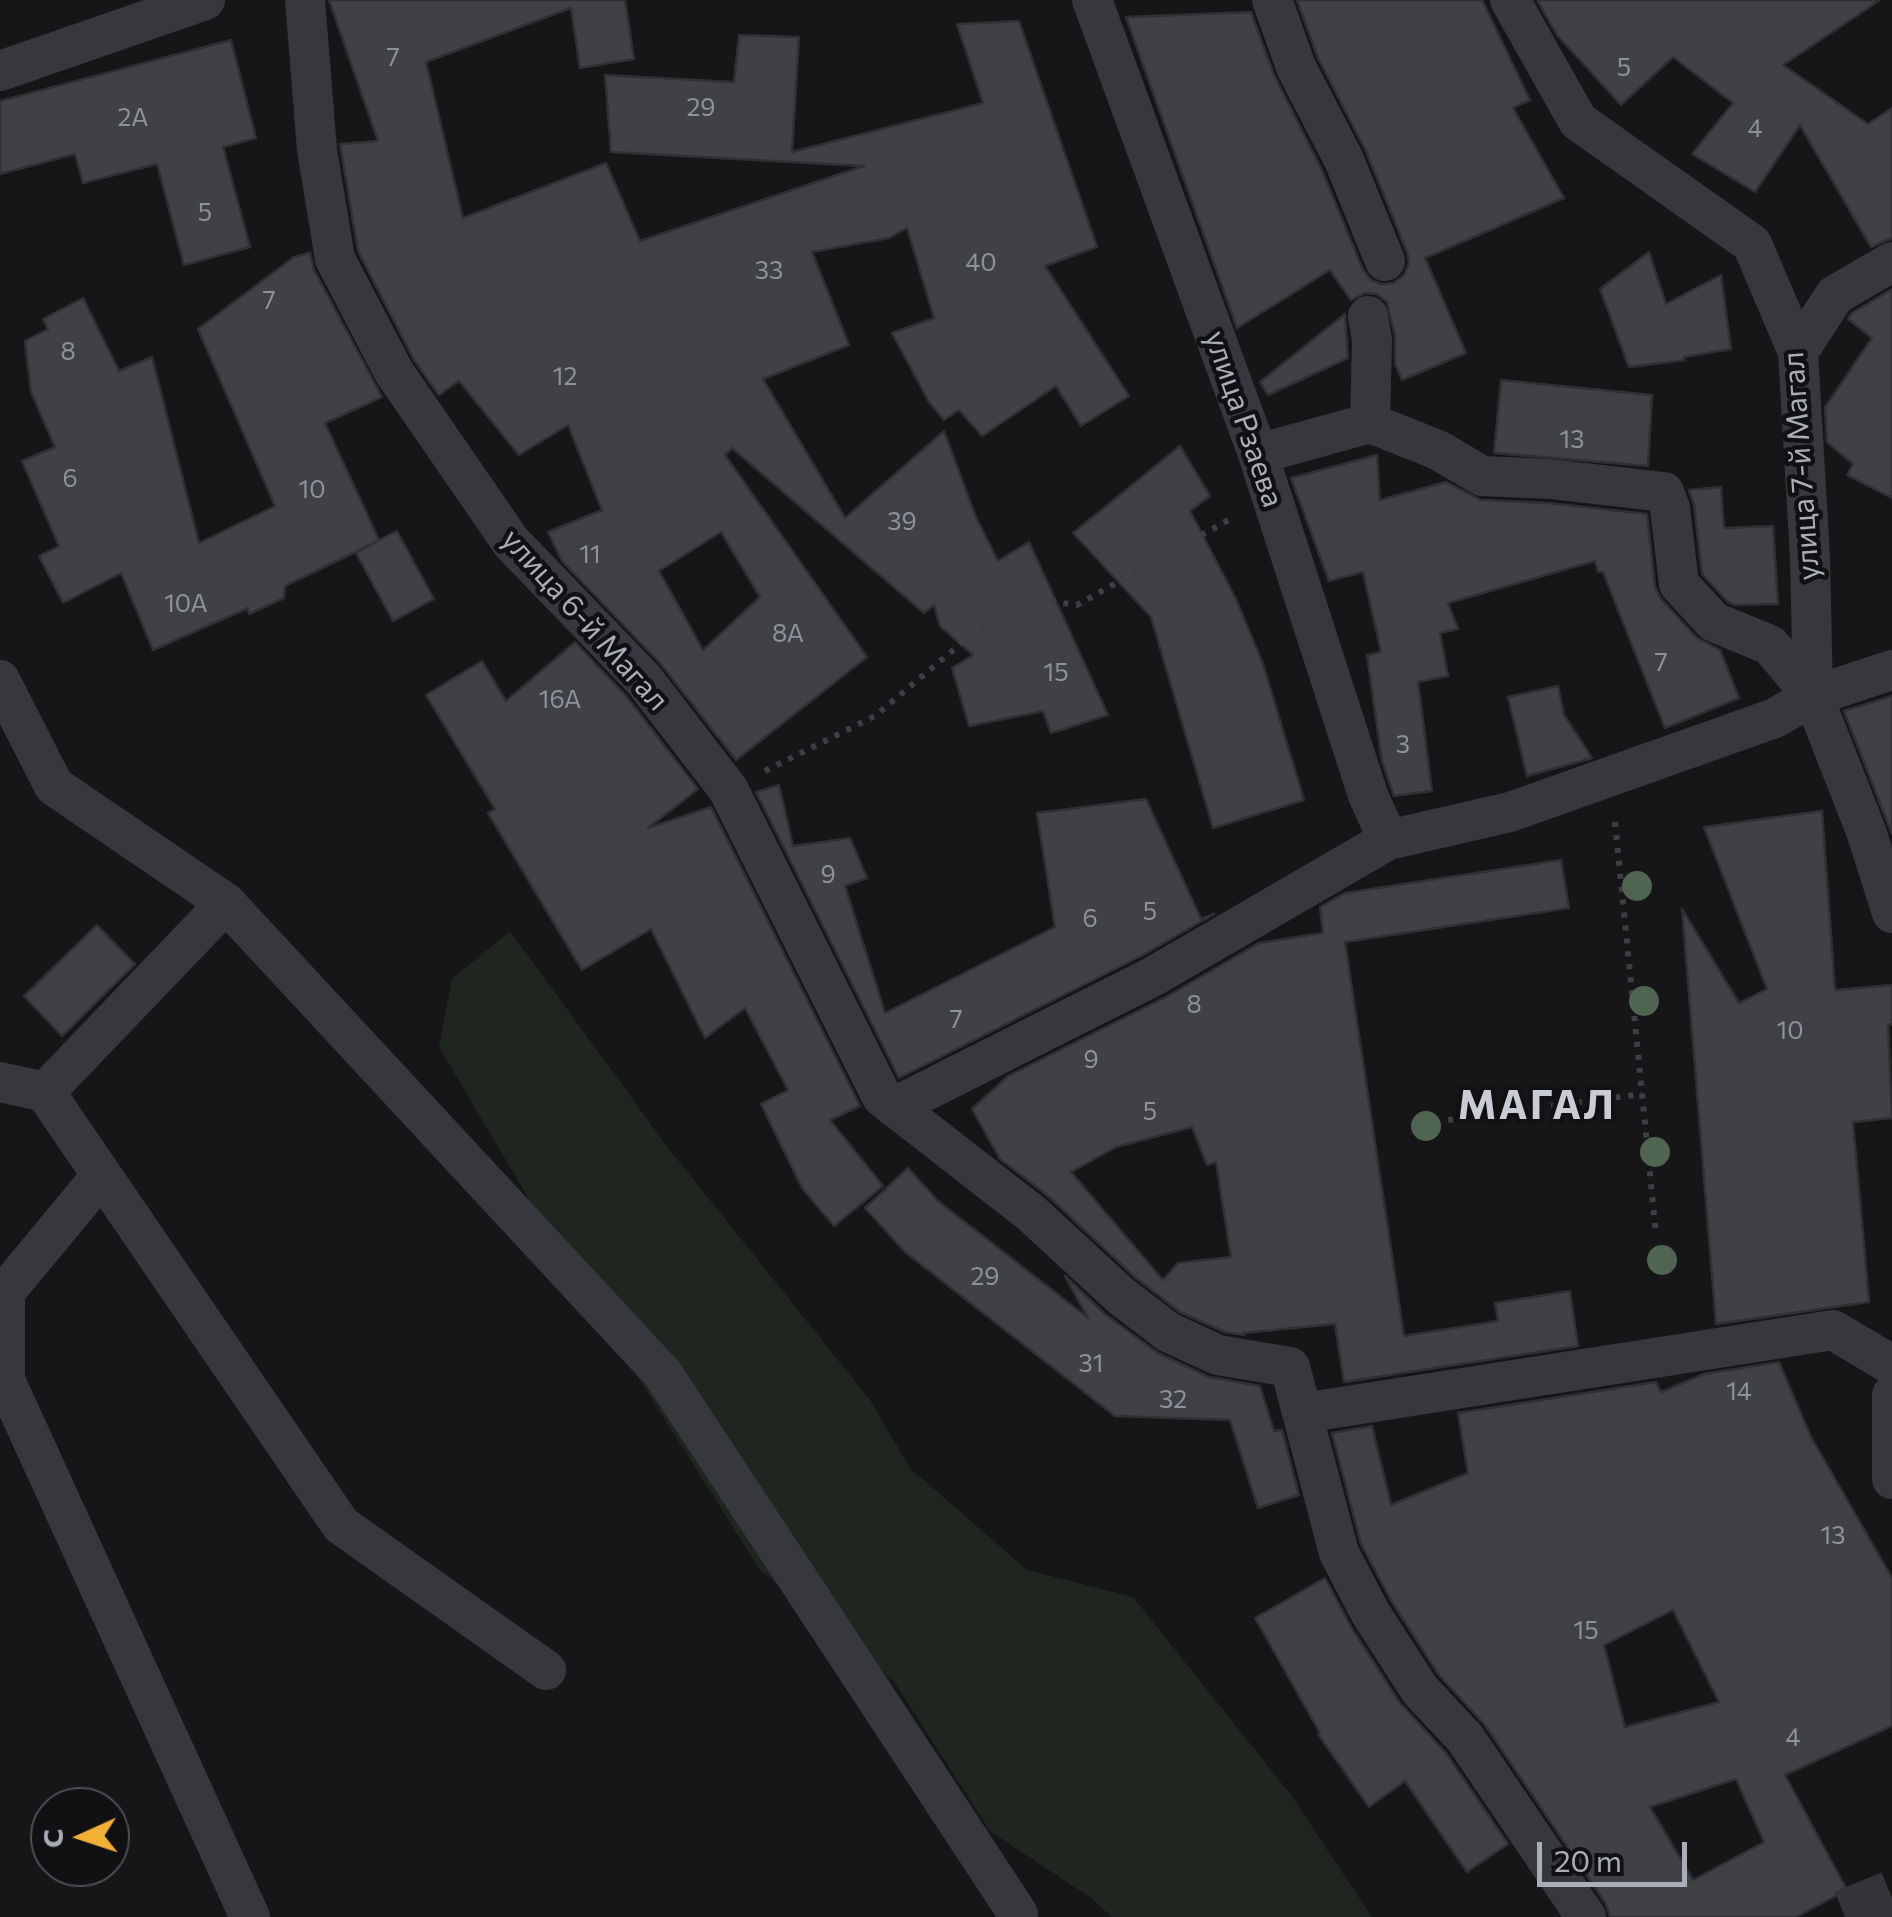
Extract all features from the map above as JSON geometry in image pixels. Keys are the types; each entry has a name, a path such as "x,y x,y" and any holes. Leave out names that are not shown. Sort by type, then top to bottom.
{"street":[{"path":"0,71 204,0"},
{"name":"улица 6-й Магал","path":"306,0 317,150 335,258 394,372 512,542 644,680 728,789 882,1097 1032,1214 1121,1296 1168,1332 1218,1355 1290,1367 1304,1413"},
{"name":"улица Рзаева","path":"1092,0 1258,454 1368,796 1388,840"},
{"path":"1272,0 1296,66 1344,160 1385,261"},
{"name":"улица 7-й Магал","path":"1510,0 1578,121 1752,244 1798,352 1810,557 1813,696 1866,832 1892,912"},
{"path":"1798,352 1835,295 1892,262"},
{"path":"1368,316 1372,340 1370,423"},
{"path":"1258,454 1370,423 1438,450 1482,476 1664,492 1670,508 1679,584 1714,622 1770,645 1813,696"},
{"path":"894,1107 1154,976 1388,840 1510,812 1775,718 1813,696 1892,670"},
{"path":"0,680 54,786 226,903 663,1374 1018,1914"},
{"path":"46,1092 226,903"},
{"path":"0,1082 46,1092 341,1525 546,1670"},
{"path":"102,1175 5,1292 6,1380 250,1917"},
{"path":"1586,1917 1464,1738 1420,1690 1372,1614 1339,1553 1304,1413 1833,1330 1892,1365"},
{"path":"1892,1395 1892,1479"}],"path":[{"path":"728,789 874,716 977,630 1033,599 1077,605 1217,524 1273,502"},
{"path":"1609,776 1656,1234"},
{"path":"1448,1120 1642,1094"}],"shaded area":[{"path":"510,931 669,1149 870,1400 910,1468 1027,1570 1133,1597 1291,1795 1372,1917 1112,1917 1091,1898 990,1831 893,1680 760,1570 579,1284 439,1047 452,979"}],"building":[{"path":"329,0 625,0 634,59 580,68 571,8 426,62 463,218 606,163 640,241 864,166 611,152 605,75 734,82 739,35 799,37 792,152 983,103 957,24 1019,21 1097,247 1045,266 1129,396 1081,426 1056,386 982,436 959,410 944,420 929,402 892,333 934,318 907,228 889,238 812,252 849,345 763,379 845,518 944,431 975,515 998,561 1029,542 1108,715 1051,733 1043,711 969,726 952,668 973,655 940,626 934,605 924,613 732,448 725,455 867,657 736,760 661,664 562,561 548,532 602,510 568,425 519,455 459,381 439,395 414,360 358,251 340,144 378,141","holes":["721,532 760,597 703,650 659,571"]},
{"path":"1297,0 1482,0 1530,100 1513,108 1564,198 1425,258 1466,353 1402,380 1395,364 1395,336 1387,302 1377,294 1365,293 1351,300 1330,270 1237,328 1126,17 1251,12 1274,75 1322,170 1363,270 1371,280 1393,283 1404,275 1409,263 1407,252 1366,151 1318,58"},
{"path":"1537,0 1880,0 1783,65 1868,124 1892,108 1892,238 1871,247 1800,125 1755,192 1692,154 1733,103 1673,57 1621,105 1557,35"},
{"path":"231,40 256,138 223,147 250,247 184,265 157,164 83,183 75,154 0,174 0,101"},
{"path":"1649,252 1666,304 1721,275 1731,349 1629,367 1600,289"},
{"path":"310,253 314,270 382,397 325,423 379,540 397,531 434,599 393,621 356,553 376,542 285,586 284,598 249,614 248,608 153,650 121,573 63,603 39,556 59,546 22,461 55,447 31,392 25,341 48,329 43,319 83,298 119,371 152,357 199,543 275,506 198,329 294,257"},
{"path":"1892,289 1892,498 1847,475 1853,464 1827,442 1825,407 1872,338 1848,319"},
{"path":"1345,314 1348,358 1268,395 1260,382"},
{"path":"1501,380 1652,395 1648,466 1494,453"},
{"path":"1180,446 1210,496 1190,511 1236,599 1263,664 1304,800 1213,828 1151,617 1073,533"},
{"path":"1377,455 1380,500 1446,482 1481,500 1647,514 1655,587 1661,599 1697,638 1720,650 1739,698 1665,728 1603,572 1598,572 1595,561 1448,603 1458,629 1440,633 1448,676 1418,682 1432,791 1394,796 1382,761 1367,655 1381,652 1363,572 1329,581 1291,478"},
{"path":"1721,487 1724,528 1773,526 1778,604 1735,605 1702,574 1689,490"},
{"path":"575,642 626,696 698,789 648,828 711,807 860,1106 830,1120 883,1186 834,1226 802,1188 761,1104 788,1090 745,1008 705,1038 651,929 582,970 488,813 495,809 426,695 482,661 506,701"},
{"path":"1558,686 1564,715 1592,758 1527,776 1508,697"},
{"path":"1892,696 1892,834 1844,711"},
{"path":"779,785 793,846 850,838 867,878 845,886 885,1013 1055,927 1037,813 1146,799 1201,919 1214,914 1143,955 899,1078 756,792"},
{"path":"1822,811 1835,990 1892,985 1892,1024 1888,1025 1892,1118 1853,1122 1869,1302 1716,1324 1682,909 1739,1003 1767,989 1704,827"},
{"path":"1561,860 1569,908 1345,942 1404,1336 1498,1321 1495,1303 1570,1291 1578,1346 1344,1382 1335,1324 1244,1335 1225,1332 1180,1312 1136,1278 1047,1195 1000,1159 972,1109 1008,1076 1166,997 1259,943 1323,933 1320,907 1345,893","holes":["1192,1127 1207,1165 1216,1162 1231,1257 1178,1263 1163,1280 1071,1172 1116,1147"]},
{"path":"97,925 135,964 62,1036 24,996"},
{"path":"908,1168 938,1201 1088,1318 1065,1276 1106,1315 1158,1353 1209,1377 1260,1386 1274,1431 1282,1430 1299,1495 1258,1508 1230,1420 1115,1416 905,1252 865,1208"},
{"path":"1779,1362 1811,1437 1892,1578 1892,1726 1785,1775 1847,1890 1796,1917 1610,1917 1606,1904 1485,1725 1439,1675 1392,1602 1361,1544 1332,1433 1372,1426 1391,1505 1468,1473 1458,1413 1656,1382 1661,1392 1704,1374","holes":["1673,1610 1719,1702 1625,1727 1604,1645","1736,1779 1764,1842 1693,1880 1650,1807"]},
{"path":"1325,1578 1400,1703 1446,1753 1508,1844 1467,1872 1405,1781 1369,1807 1318,1734 1255,1618"}],"tunnel":[{"path":"1845,1917 1892,1898"}],"district":[{"name":"МАГАЛ","path":"1537,1106"}]}
